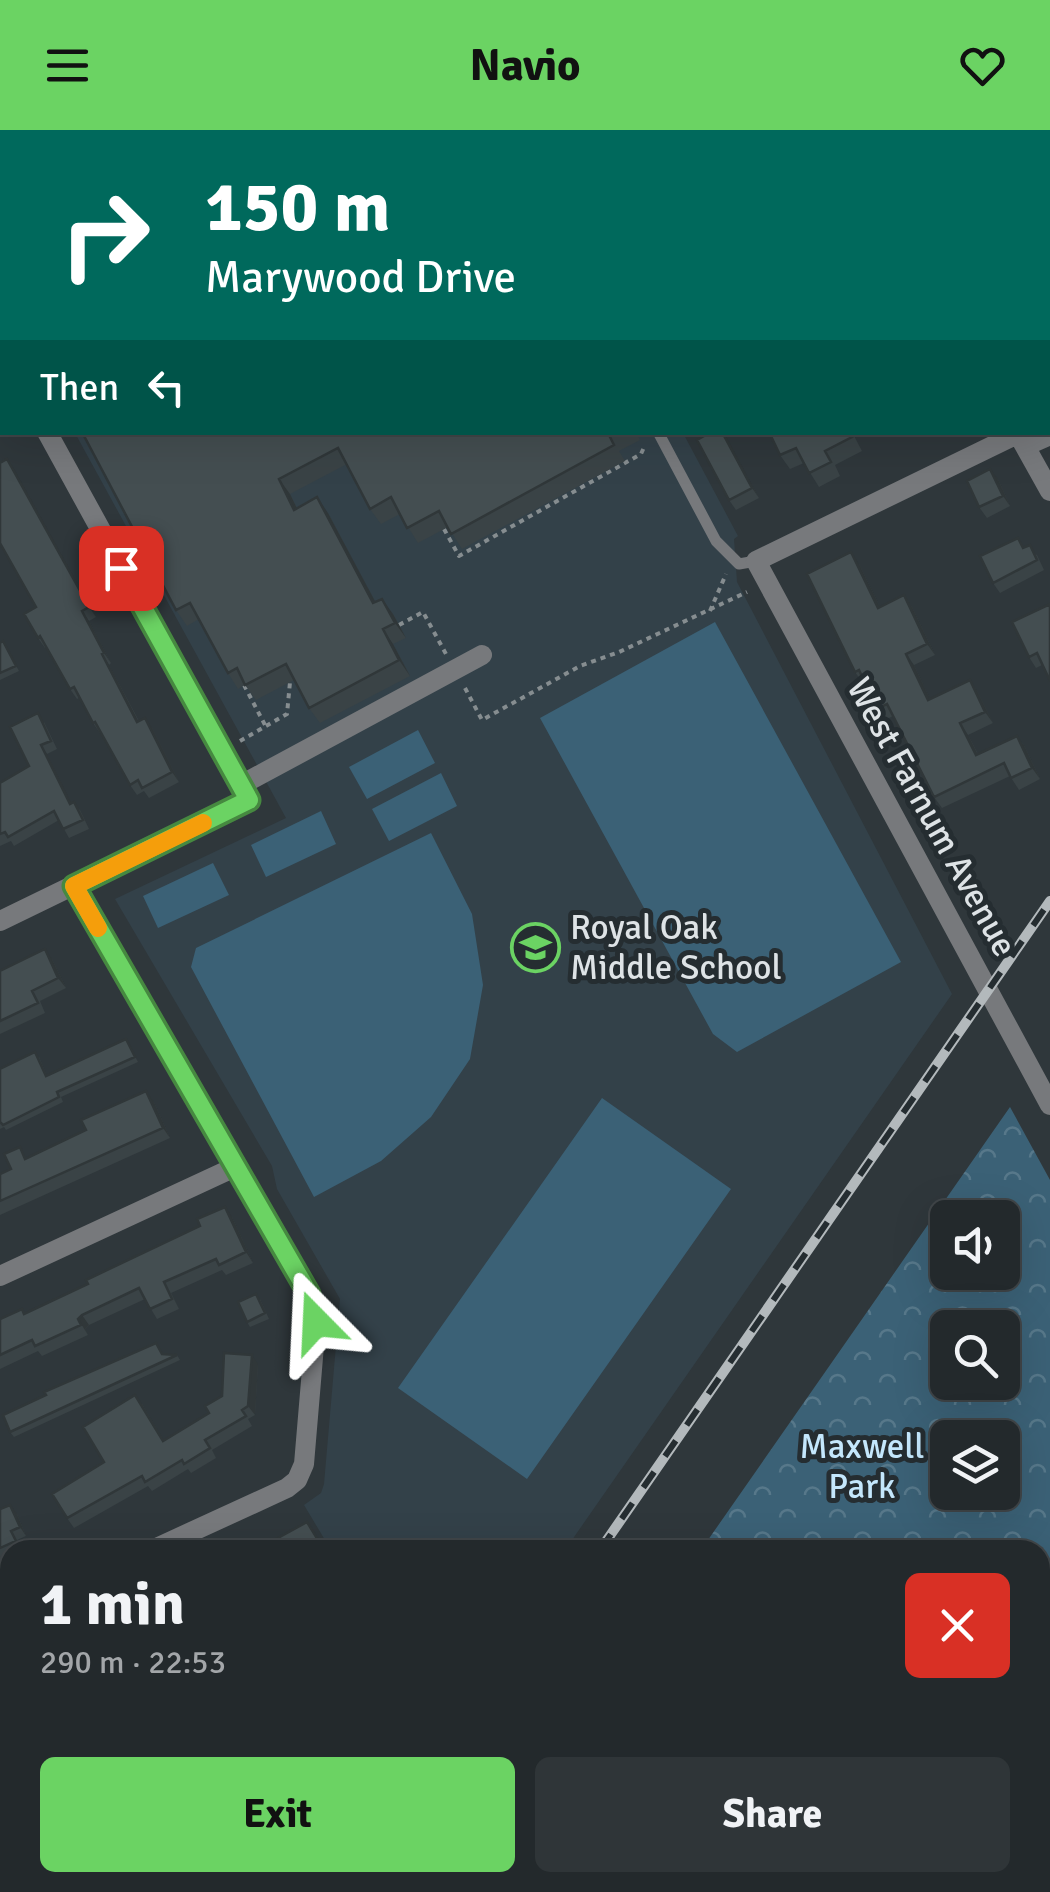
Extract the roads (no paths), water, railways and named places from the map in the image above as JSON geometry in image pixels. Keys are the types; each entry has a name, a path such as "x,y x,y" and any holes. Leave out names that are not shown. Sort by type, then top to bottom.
{"street":[{"path":"48,435 245,793"},
{"path":"756,561 1020,438 1050,435"},
{"path":"1020,438 1050,490"},
{"name":"West Farnum Avenue","path":"756,561 1050,1105"},
{"path":"0,921 74,886 245,793 482,655"},
{"path":"74,886 315,1308 304,1464 297,1480 174,1540"},
{"path":"0,1276 235,1167"}],"lane":[{"path":"660,435 716,541 739,564 756,561"}],"railway":[{"path":"607,1540 1050,901"}],"place":[{"name":"Royal Oak Middle School","path":"535,947"}],"park label":[{"name":"Maxwell Park","path":"862,1466"}]}
